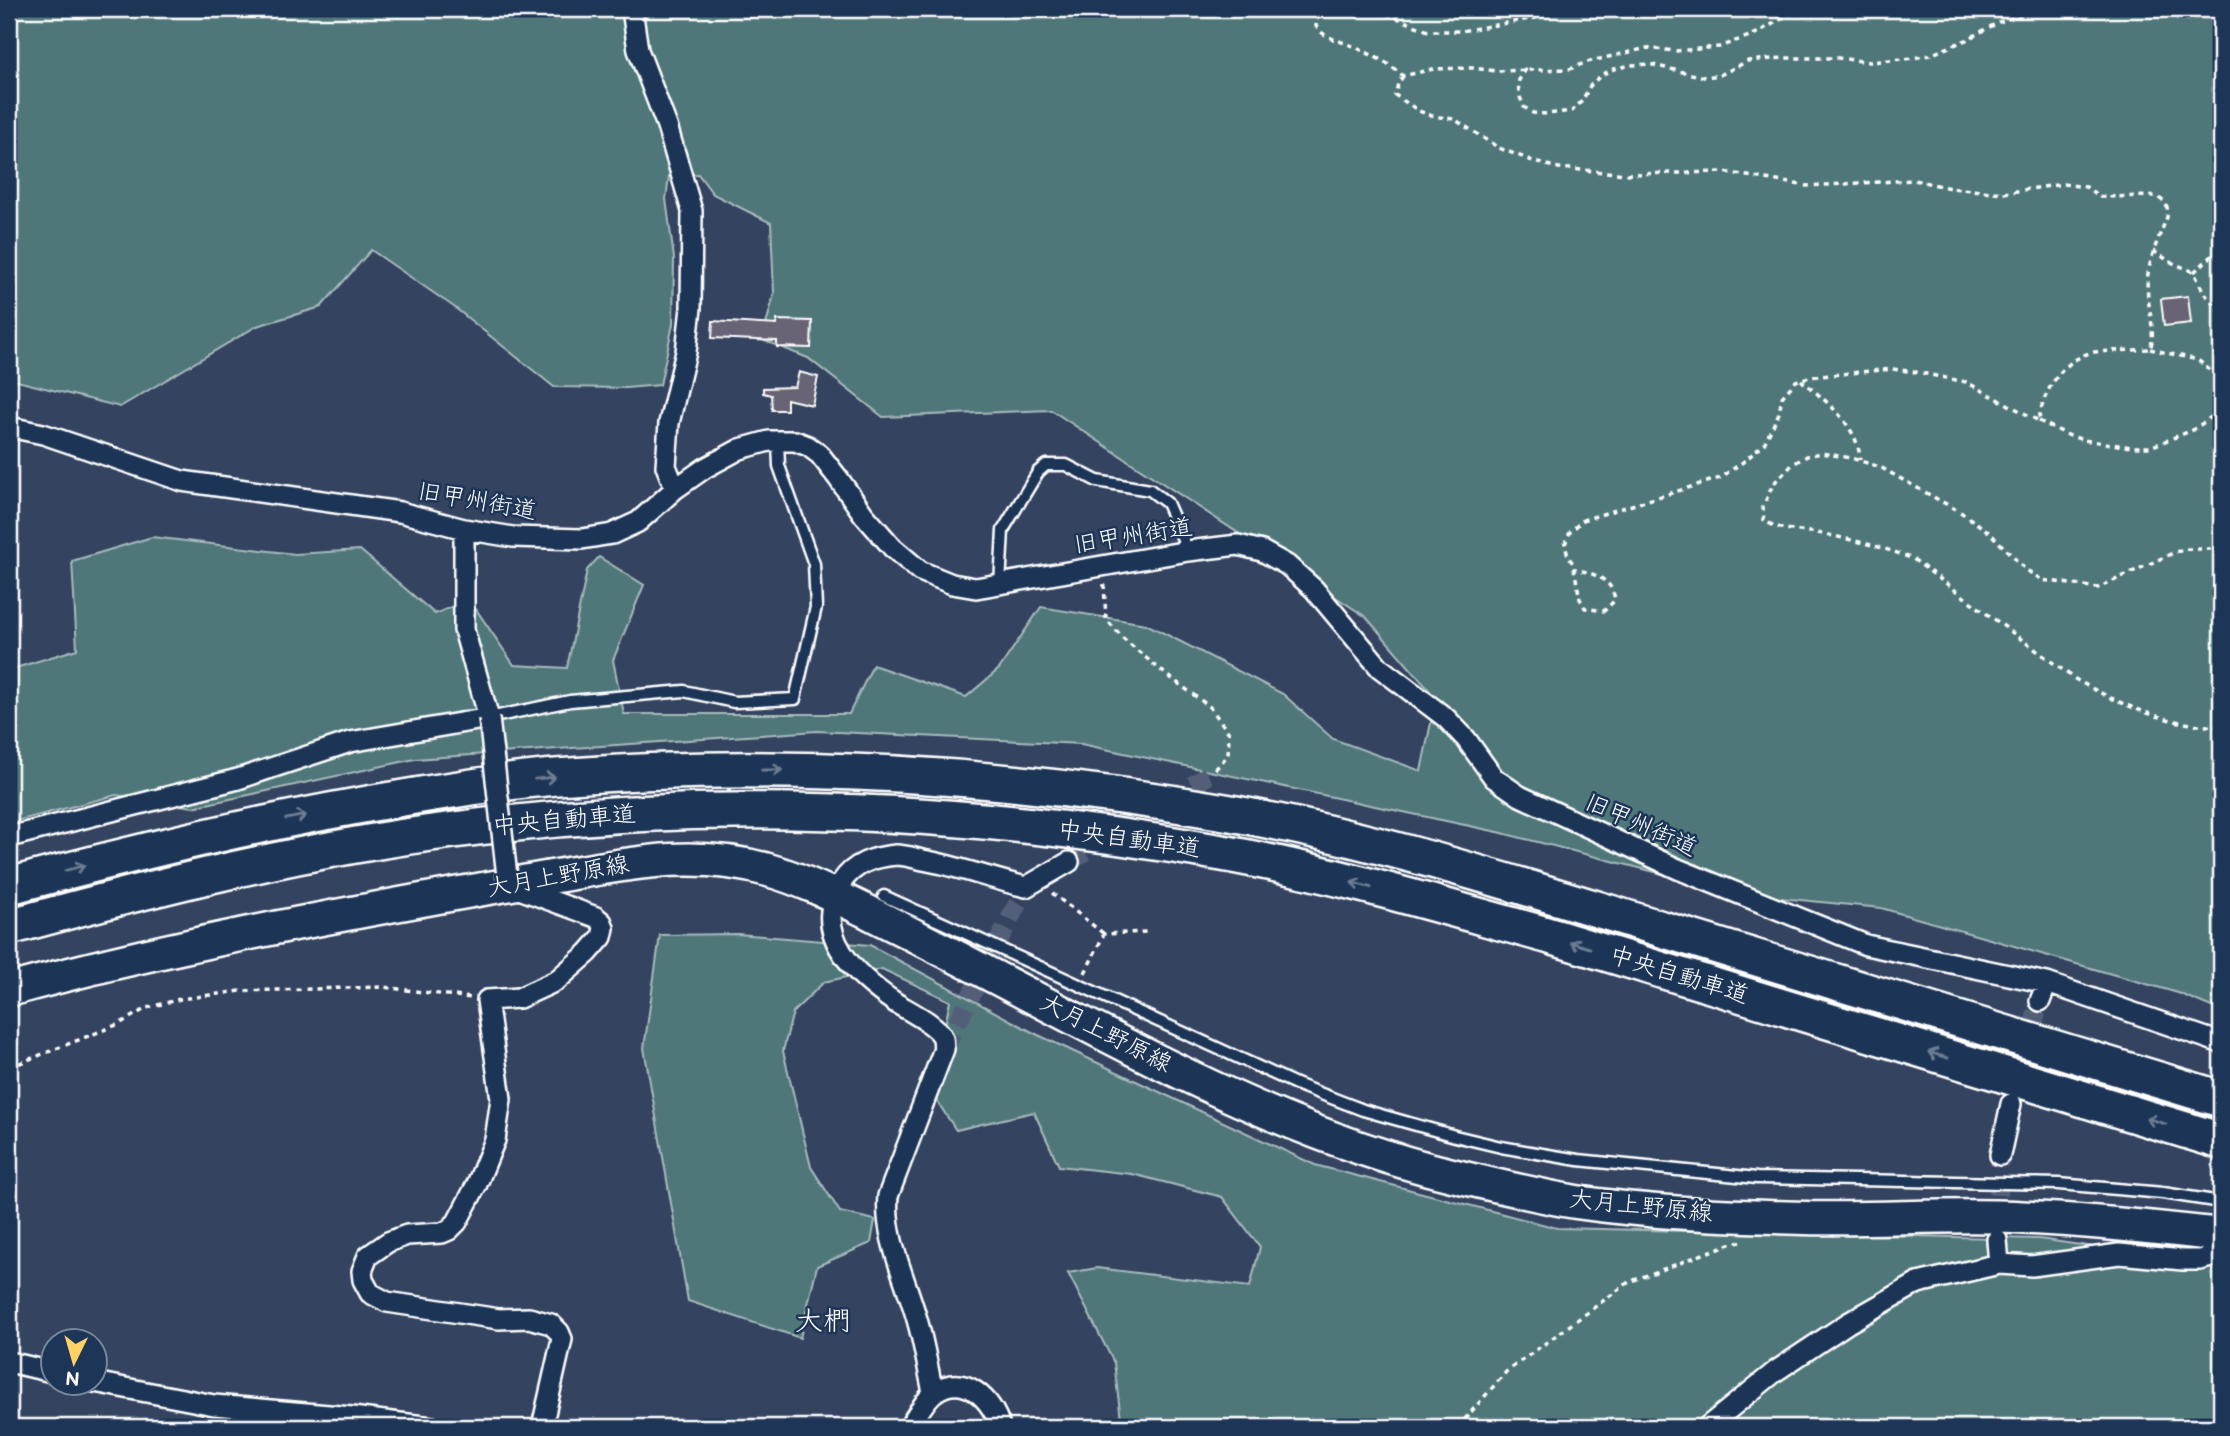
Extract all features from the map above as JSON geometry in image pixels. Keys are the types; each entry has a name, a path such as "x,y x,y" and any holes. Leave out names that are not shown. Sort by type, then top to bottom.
{"highway":[{"name":"中央自動車道","path":"9,886 226,831 414,796 552,777 781,770 1015,783 1231,813 1451,866 2221,1099"},
{"name":"中央自動車道","path":"9,927 119,897 352,846 452,830 555,819 661,812 777,811 891,813 1013,823 1225,853 1332,877 1550,936 2221,1141"}],"main road":[{"name":"大月上野原線","path":"9,990 201,944 317,920 648,860 708,860 772,870 834,895 1241,1100 1329,1137 1446,1174 1576,1202 1648,1210 1809,1219 2010,1217 2132,1225 2221,1235"}],"street":[{"path":"632,9 638,50 667,126 692,211 691,308 686,352 669,423 666,466 675,489"},
{"name":"旧甲州街道","path":"9,427 43,434 182,481 400,512 464,529 513,537 582,539 612,534 638,522 675,489 705,468 740,449 769,441 795,441 820,455 863,515 893,548 920,570 951,583 975,588 1188,551 1238,545 1262,551 1287,565 1314,589 1380,668 1446,718 1466,739 1494,778 1529,801 1678,869 1866,945 2044,992 2221,1044"},
{"path":"464,529 464,630 489,718 508,885 596,917 602,922 603,937 555,981 519,998 487,1000 501,1099 495,1140 477,1184 457,1222 449,1230 442,1233 407,1235 388,1242 368,1256 362,1271 363,1280 370,1293 387,1302 499,1319 529,1318 551,1324 562,1339 542,1427"},
{"path":"9,837 263,772 350,742 489,718"},
{"path":"933,1392 918,1323 889,1230 886,1212 888,1196 944,1049 942,1037 928,1023 869,983 844,956 831,926 830,911 834,895 854,867 898,855 1026,887 1069,862"},
{"path":"2000,1156 2011,1104"},
{"path":"1997,1240 1999,1264"},
{"path":"1707,1427 1776,1371 1886,1299 1917,1283 1999,1264 2032,1266 2119,1254 2200,1260 2221,1254"},
{"path":"9,1362 38,1369"},
{"path":"108,1385 214,1405 432,1427"},
{"path":"909,1427 933,1392 950,1385 961,1385 984,1396 1000,1427"}],"lane":[{"path":"489,718 570,701 684,691 734,702 794,699 816,607 814,564 779,466 778,441"},
{"path":"1000,585 1003,530 1038,472 1046,465 1066,465 1097,481 1150,490 1167,503 1188,551"},
{"path":"884,896 1245,1062 1363,1110 1501,1147 1624,1166 1757,1178 2059,1184 2163,1193 2221,1202"}],"path":[{"path":"1328,9 1317,19 1317,29 1325,36 1374,56 1403,76"},
{"path":"1357,9 1390,15 1428,31 1461,31 1535,18 1559,9"},
{"path":"1805,9 1792,13 1755,34 1719,47 1676,51 1647,48 1570,69 1433,69 1403,76 1395,95 1432,116 1454,119 1499,148 1559,168 1628,174 1724,172 1807,186 1914,180 1950,188 2003,193 2063,184 2086,187 2100,197 2155,196 2167,206 2168,216 2153,251 2146,282 2150,349"},
{"path":"1526,69 1518,85 1524,107 1533,113 1547,114 1572,111 1583,101 1590,86 1601,75 1631,65 1649,64 1704,77 1720,75 1748,61 1838,58 1870,62 1913,58 1930,55 1999,22 2042,9"},
{"path":"2158,9 2170,17 2183,20 2221,11"},
{"path":"2153,251 2194,272 2203,293 2221,312"},
{"path":"2194,272 2212,256 2221,254"},
{"path":"2039,421 2047,393 2058,375 2069,363 2094,352 2150,349 2198,360 2221,380"},
{"path":"1575,569 1601,578 1614,590 1615,600 1604,611 1585,608 1580,599 1575,569 1565,544 1570,531 1583,520 1720,478 1763,444 1779,413 1783,397 1796,381 1809,377 1892,369 1966,382 2070,436 2132,447 2150,447 2193,430 2221,410"},
{"path":"1801,380 1842,418 1860,451 1860,461"},
{"path":"2221,549 2188,549 2175,552 2098,588 2042,580 2025,569 1989,532 1962,513 1880,467 1821,453 1807,456 1793,464 1773,484 1763,507 1764,520 1772,526 1821,533 1891,550 1913,559 2075,679 2104,696 2190,726 2221,727"},
{"path":"1105,566 1103,592 1107,619 1124,639 1159,669 1210,707 1229,733 1228,755 1212,773"},
{"path":"1036,881 1104,933 1147,932"},
{"path":"1080,985 1104,933"},
{"path":"9,1064 20,1063 119,1024 147,1007 180,999 241,991 383,987 487,1000"},
{"path":"1458,1427 1506,1372 1629,1282 1730,1244 1743,1242"}],"green space":[{"path":"9,9 2221,9 2221,1011 2178,993 1881,908 1741,894 1498,832 1081,744 817,731 415,759 193,807 116,795 9,823 9,670 77,649 72,561 152,537 295,554 360,550 435,614 469,599 514,665 567,668 587,570 599,557 644,585 613,660 624,714 849,714 873,665 966,697 999,669 1041,607 1146,624 1283,694 1333,739 1421,771 1436,698 1366,617 1051,410 883,417 808,358 762,340 774,294 771,223 713,194 698,174 669,176 666,199 674,258 673,324 660,385 626,388 554,387 454,307 371,250 321,307 257,326 120,407 9,379"},
{"path":"738,934 870,945 1034,1033 1315,1165 1557,1228 2039,1239 2221,1265 2221,1427 1143,1427 1121,1419 1114,1363 1068,1273 1097,1268 1250,1287 1260,1247 1222,1197 1132,1174 1059,1166 1034,1112 956,1130 931,1092 950,1001 882,969 824,982 793,1012 783,1051 811,1167 840,1212 875,1220 871,1243 817,1266 800,1338 688,1301 644,1048 660,935"}],"building":[{"path":"2188,296 2191,323 2164,326 2161,299"},
{"path":"777,320 812,321 811,348 777,347 777,341 712,338 713,321 777,325"},
{"path":"799,372 818,377 812,405 787,399 787,410 772,410 771,395 763,393 763,388 795,387"}],"tunnel":[{"path":"1069,862 1212,773"},
{"path":"944,1049 1026,887"},
{"path":"2016,1086 2040,1001"},
{"path":"1998,1224 2000,1155"}],"district":[{"name":"大椚","path":"823,1321"}]}
